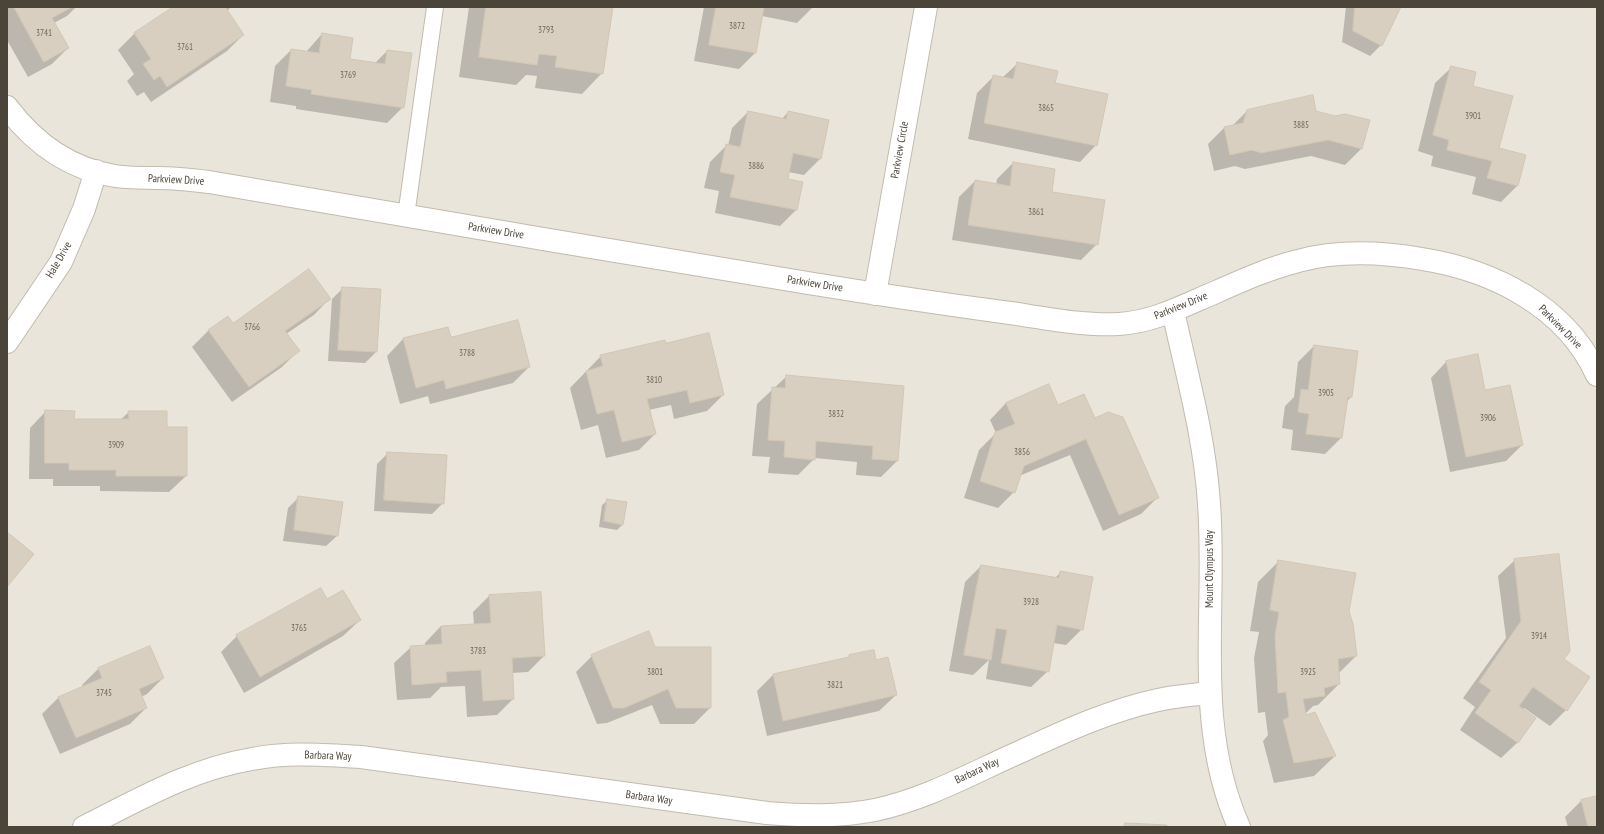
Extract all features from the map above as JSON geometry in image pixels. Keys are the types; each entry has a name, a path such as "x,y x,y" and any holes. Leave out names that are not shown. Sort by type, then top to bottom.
{"street":[{"name":"Parkview Circle","path":"875,294 926,7"},
{"name":"Parkview Drive","path":"7,107 32,137 51,151 71,163 115,176 182,179 210,182 875,294 1076,322 1120,324 1146,320 1174,311 1252,276 1300,260 1340,254 1380,253 1424,259 1469,269 1506,284 1543,307 1577,341 1590,360 1597,375"},
{"name":"Hale Drive","path":"7,342 61,262 84,209 96,171"},
{"name":"Mount Olympus Way","path":"1174,311 1204,454 1208,490 1211,555 1209,693 1213,736 1224,788 1239,827"},
{"name":"Barbara Way","path":"84,827 195,774 224,764 253,758 303,755 361,757 753,812 803,816 838,821 911,799 944,786 1022,750 1140,704 1209,693"}],"lane":[{"path":"406,216 435,7"}],"shaded area":[{"path":"7,7 1597,7 1597,827 7,827"}],"building":[{"path":"14,7 72,7 52,18 69,48 44,62"},
{"path":"173,7 227,7 226,8 244,35 167,87 160,76 154,80 143,64 151,59 134,33"},
{"path":"486,7 613,7 603,74 555,67 557,56 539,54 537,65 479,57"},
{"path":"716,7 764,7 756,53 709,45"},
{"path":"1355,7 1401,7 1382,46 1353,31"},
{"path":"322,33 353,38 350,59 385,64 387,50 412,53 404,108 311,94 312,90 286,86 291,49 319,53"},
{"path":"1017,62 1058,71 1055,83 1108,94 1097,146 984,123 993,75 1013,79"},
{"path":"1451,66 1476,72 1473,86 1513,96 1499,148 1526,155 1518,186 1487,178 1492,161 1447,150 1449,140 1433,135"},
{"path":"1313,95 1316,111 1335,116 1345,114 1370,120 1362,149 1328,140 1261,153 1252,150 1230,155 1224,127 1243,123 1247,110"},
{"path":"748,111 786,119 788,111 829,120 821,159 793,153 788,179 803,182 797,210 730,197 735,175 720,172 726,144 740,147"},
{"path":"1013,162 1055,169 1052,192 1105,200 1098,245 968,225 975,180 1010,186"},
{"path":"309,269 331,299 285,331 300,351 249,387 208,330 228,316 233,323"},
{"path":"342,287 381,289 377,352 338,350"},
{"path":"518,320 530,367 446,389 444,380 416,388 403,338 448,327 451,337"},
{"path":"709,333 724,395 690,403 687,390 647,399 656,434 622,442 614,410 597,414 586,371 603,366 600,355 665,340 666,343"},
{"path":"1314,345 1358,351 1352,397 1348,397 1342,438 1306,434 1309,414 1298,412 1301,389 1308,390"},
{"path":"1478,354 1485,390 1510,385 1523,445 1466,457 1446,361"},
{"path":"786,375 904,386 898,461 872,459 873,446 816,441 815,460 784,457 785,441 768,440 772,387 785,388"},
{"path":"1049,384 1058,405 1084,394 1095,418 1108,412 1123,417 1159,498 1119,515 1086,439 1024,466 1015,493 980,481 995,432 1015,424 1006,403"},
{"path":"45,410 75,411 74,419 129,419 128,411 167,411 167,427 187,427 187,476 116,476 116,470 69,470 69,463 45,463"},
{"path":"387,452 447,455 444,504 384,500"},
{"path":"298,496 343,502 338,536 294,530"},
{"path":"607,499 627,502 623,525 604,521"},
{"path":"7,532 34,554 7,587"},
{"path":"1559,554 1570,651 1564,659 1590,677 1567,711 1533,687 1519,706 1536,718 1518,743 1475,713 1491,690 1479,682 1521,621 1514,559"},
{"path":"1278,560 1356,573 1349,611 1353,624 1357,656 1338,659 1340,684 1324,688 1325,696 1303,699 1306,715 1315,712 1336,756 1294,763 1283,720 1289,717 1286,692 1278,693 1275,636 1279,612 1270,610"},
{"path":"981,565 1059,578 1060,571 1093,577 1083,630 1057,625 1049,672 1001,663 1007,630 996,628 991,660 964,655"},
{"path":"321,588 327,599 343,590 361,620 260,677 236,635"},
{"path":"541,592 545,656 512,658 514,699 483,701 481,670 446,672 447,682 412,685 410,646 442,644 441,626 491,623 489,595"},
{"path":"649,631 655,647 711,647 711,708 676,708 668,689 624,708 613,708 591,655"},
{"path":"150,646 164,678 139,689 147,708 76,738 58,697 102,678 98,668"},
{"path":"874,650 876,660 888,657 897,695 783,721 773,674"},
{"path":"1597,796 1597,827 1588,827 1581,800"},
{"path":"1125,823 1167,825 1167,827 1124,827"}]}
